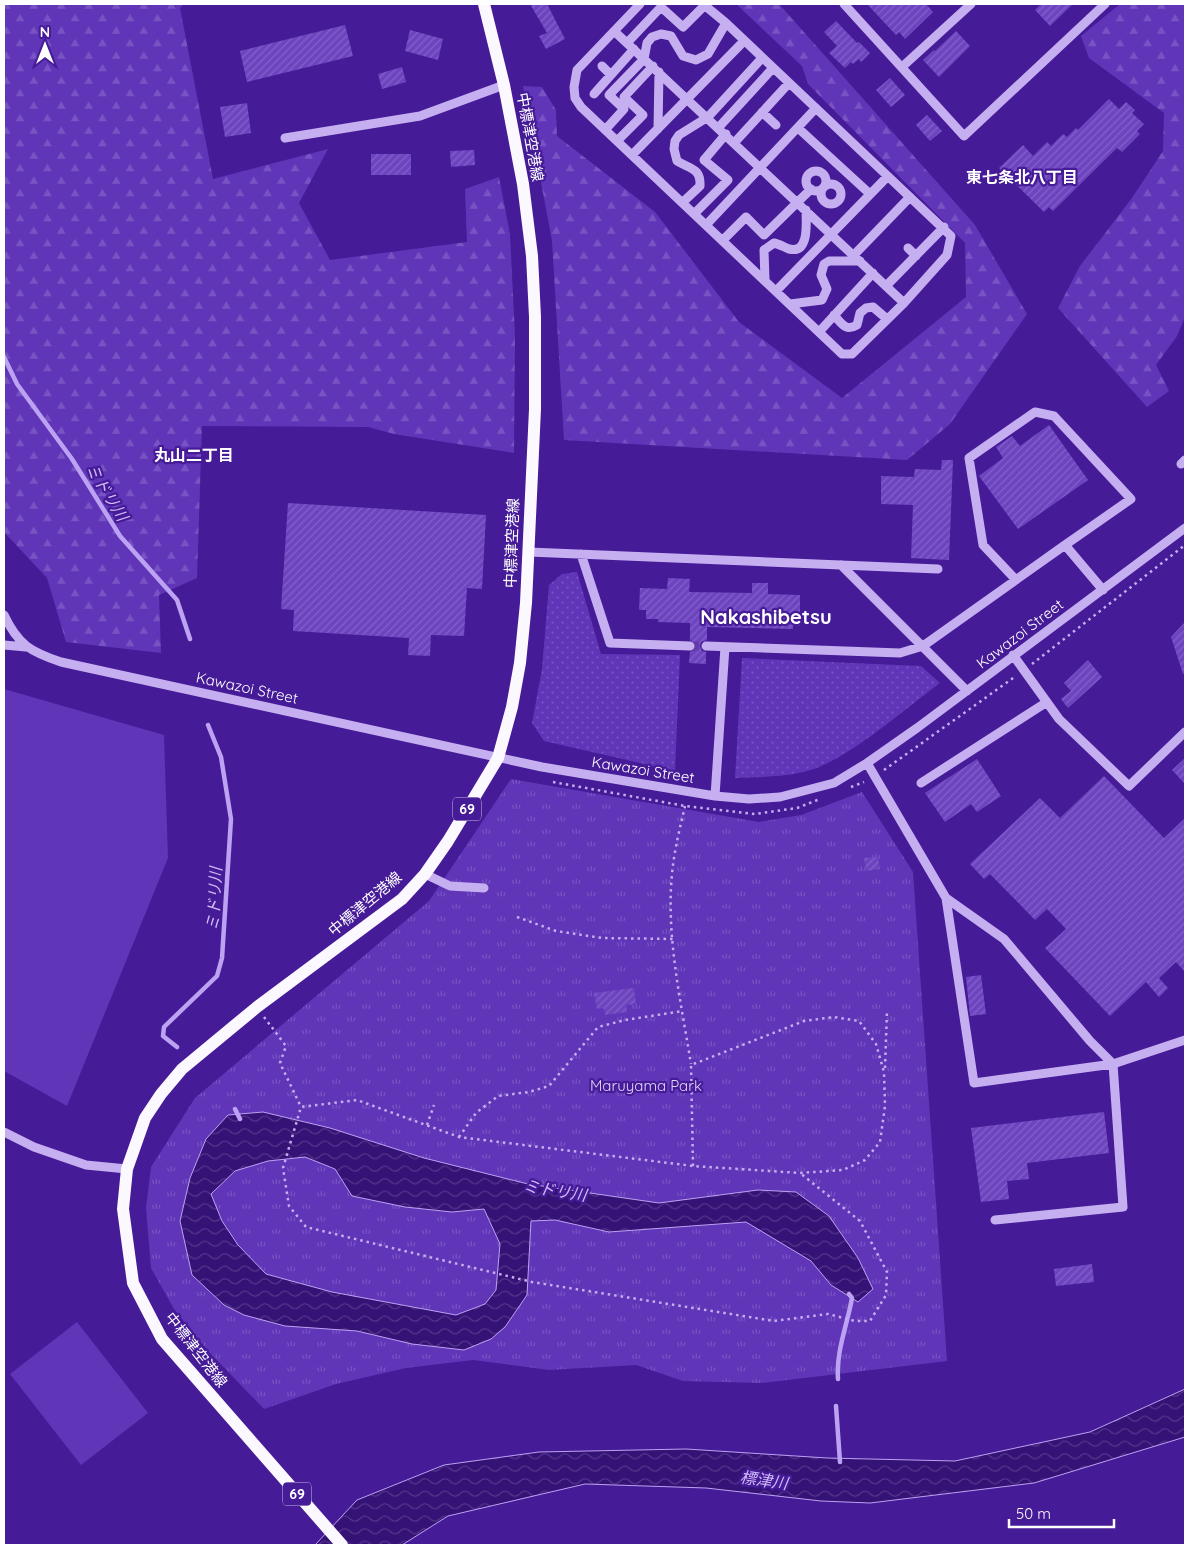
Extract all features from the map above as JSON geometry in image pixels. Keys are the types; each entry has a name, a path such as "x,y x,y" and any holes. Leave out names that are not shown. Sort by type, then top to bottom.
{"main road":[{"name":"中標津空港線","path":"342,1545 162,1339 133,1283 123,1209 127,1169 145,1118 161,1094 182,1069 257,1007 304,971 346,943 402,899 425,874 448,841 498,758 512,707 520,663 529,552 535,409 533,265 522,184 504,84 484,4"}],"street":[{"path":"594,94 611,75 660,7 683,28 704,5 726,23 887,177 944,227 951,236 947,255 904,303 852,354 842,354 707,224 581,107 575,98 574,87 577,70 640,4"},
{"path":"844,4 964,136 1104,4"},
{"path":"902,67 971,4"},
{"path":"606,130 624,109 609,95 644,58 649,40 656,35 663,34 674,38 683,56 690,60 700,59 710,51 726,23"},
{"path":"614,31 735,142 904,303"},
{"path":"632,155 744,41"},
{"path":"683,202 700,186 700,179 698,171 677,161 674,149 675,141 679,135 708,117 762,58"},
{"path":"602,66 611,75"},
{"path":"695,213 728,180 704,160 723,131 773,68"},
{"path":"656,69 658,129"},
{"path":"617,141 643,114 624,97 656,69"},
{"path":"735,142 789,83"},
{"path":"285,138 420,116 504,84"},
{"path":"647,101 658,100"},
{"path":"707,224 816,108"},
{"path":"762,112 776,125"},
{"path":"798,128 870,194"},
{"path":"811,189 807,179 809,174 816,171 825,177 824,187 821,195 824,201 831,204 838,201 841,195 838,187 831,184 824,187 817,190 811,189"},
{"path":"776,291 887,177"},
{"path":"723,240 746,217 764,234 811,189"},
{"path":"790,304 822,300 827,289 821,275 824,264 857,258 910,197"},
{"path":"838,201 851,213"},
{"path":"765,280 764,250 774,243 790,249 797,249 803,244 806,210"},
{"path":"886,286 944,227"},
{"path":"908,248 916,256"},
{"path":"819,332 873,273"},
{"path":"834,315 846,328 852,328 857,325 860,313 866,308 873,307 887,319"},
{"path":"706,646 900,654 923,646 1131,499 1054,416 1035,412 968,458 982,544 1016,580"},
{"name":"Kawazoi Street","path":"26,647 61,662 498,758 715,796 749,799 780,797 834,783 866,763 967,691 1185,528"},
{"path":"1065,545 1103,590"},
{"path":"529,552 938,569"},
{"path":"581,554 610,642 690,646"},
{"path":"841,565 967,691"},
{"path":"4,615 11,631 26,647"},
{"path":"4,646 26,647"},
{"path":"715,796 725,647"},
{"path":"1014,655 1059,719 1129,786 1185,732"},
{"path":"921,783 1047,702"},
{"path":"866,763 946,898 974,1082 1113,1064 1185,1040"},
{"path":"425,874 450,886 484,888"},
{"path":"946,898 1004,939 1090,1041 1113,1064 1123,1206 995,1220"},
{"path":"4,1132 34,1147 86,1165 127,1169"}],"path":[{"path":"550,781 684,806 672,874 674,939 691,1065 693,1166"},
{"path":"517,918 556,931 602,938 674,939"},
{"path":"257,1007 286,1046 280,1063 301,1107 283,1168 289,1206 306,1227 532,1282 774,1321 828,1314 855,1321 870,1321 886,1294 887,1272 860,1221 800,1173"},
{"path":"459,1137 476,1113 498,1096 529,1092 549,1086 598,1027 625,1020 683,1011"},
{"path":"301,1107 357,1100 459,1137 693,1166 800,1173 843,1170 865,1160 880,1142 885,1106 884,1072 887,1011"},
{"path":"691,1065 804,1022 834,1017 859,1022 876,1044 884,1072"},
{"path":"427,1125 434,1105"}],"green space":[{"path":"4,4 184,4 180,8 213,179 328,149 299,203 330,260 467,242 465,189 499,177 510,234 515,336 514,453 394,434 368,427 202,426 197,578 159,595 161,653 66,642 47,578 4,532"},
{"path":"736,4 779,4 975,225 1027,314 950,424 907,460 564,440 552,241 523,86 542,87 556,110 557,136 655,212 739,322 842,398 966,297 965,243 808,84 802,66"},
{"path":"1120,4 1185,4 1185,317 1177,336 1156,365 1169,391 1147,407 1058,308 1080,266 1132,198 1163,151 1164,113 1089,58 1081,36"},
{"path":"577,572 601,654 680,655 675,771 544,741 532,723 542,669 549,585 562,574"},
{"path":"742,658 921,666 940,683 862,742 814,769 795,774 735,778"},
{"path":"4,689 164,735 168,858 67,1106 4,1071"},
{"name":"Maruyama Park","path":"511,779 759,822 801,815 862,792 913,872 947,1361 762,1383 683,1381 636,1365 549,1370 473,1360 406,1368 336,1384 264,1409 209,1352 174,1309 151,1268 146,1208 151,1167 195,1098 429,901"},
{"path":"77,1322 148,1413 81,1465 10,1374"}],"water":[{"path":"263,1112 330,1128 424,1158 528,1184 659,1203 758,1190 796,1192 829,1216 858,1258 873,1289 858,1302 831,1285 811,1261 746,1222 609,1232 555,1220 531,1221 527,1295 505,1327 491,1339 464,1350 412,1344 357,1331 285,1326 244,1315 224,1305 192,1275 180,1221 190,1178 206,1139 228,1115","holes":["305,1157 335,1169 352,1196 405,1207 452,1212 484,1209 500,1244 496,1290 485,1304 456,1315 332,1292 266,1274 238,1245 222,1221 211,1194 235,1171 268,1161"]},
{"name":"標津川","path":"1185,1389 1185,1437 1034,1483 870,1503 821,1501 706,1488 585,1484 448,1516 402,1545 315,1545 357,1500 444,1465 539,1452 686,1449 827,1458 955,1461 1090,1432"}],"building":[{"path":"530,4 547,4 565,39 546,49 539,36 547,33"},
{"path":"867,4 926,4 933,12 905,39 899,32 896,35"},
{"path":"1041,4 1073,4 1050,26 1035,10"},
{"path":"836,21 857,43 859,42 870,53 861,62 859,59 853,64 851,62 845,68 829,53 837,46 824,32"},
{"path":"345,25 353,56 247,82 240,51"},
{"path":"410,30 443,39 438,60 405,51"},
{"path":"956,31 970,46 939,77 923,60"},
{"path":"402,67 406,82 382,89 378,74"},
{"path":"890,78 905,95 891,107 876,90"},
{"path":"1109,99 1119,109 1126,102 1135,110 1132,113 1144,124 1137,131 1140,134 1122,152 1117,148 1053,211 1049,207 1044,212 999,168 1023,145 1033,156 1047,142 1051,146 1063,134 1067,137 1076,128 1078,130"},
{"path":"247,103 251,133 225,137 220,107"},
{"path":"927,115 942,131 930,141 916,125"},
{"path":"474,150 475,165 451,167 450,151"},
{"path":"371,154 411,154 411,175 371,175"},
{"path":"1049,425 1088,480 1018,529 979,476 1003,458 996,447 1012,436 1020,446"},
{"path":"942,460 953,460 949,560 911,558 913,505 881,504 881,476 914,477 915,469 941,470"},
{"path":"288,503 486,515 482,589 467,588 464,636 431,635 430,656 408,655 409,638 293,631 294,610 281,609"},
{"path":"668,578 690,579 689,592 752,593 752,583 768,583 768,594 800,595 800,626 793,626 793,629 707,627 707,640 701,642 700,646 702,651 706,652 706,664 689,663 690,652 695,650 696,646 690,640 690,623 658,622 658,619 646,619 646,610 639,610 640,588 667,589"},
{"path":"1185,622 1185,673 1183,674 1171,637"},
{"path":"1088,660 1102,677 1068,708 1061,699 1071,691 1064,683"},
{"path":"1185,758 1185,784 1172,770"},
{"path":"977,759 1001,796 977,812 971,804 945,822 925,793"},
{"path":"1104,776 1164,838 1185,818 1185,972 1176,962 1159,978 1168,988 1159,997 1146,982 1110,1016 1045,948 1066,929 1047,909 1035,920 990,874 984,879 970,864 1040,798 1060,818"},
{"path":"878,857 880,869 866,871 864,858"},
{"path":"981,975 986,1014 970,1016 966,977"},
{"path":"634,988 636,1004 626,1005 627,1012 605,1015 604,1008 597,1009 594,993"},
{"path":"1104,1112 1109,1153 1027,1163 1029,1179 1007,1181 1009,1199 981,1202 971,1128"},
{"path":"1092,1264 1094,1282 1056,1286 1054,1269"}],"waterway":[{"name":"ミドリ川","path":"4,357 17,384 72,459 120,536 177,600 190,639"},
{"name":"ミドリ川","path":"177,1047 163,1036 164,1027 217,976 222,958 231,819 221,757 208,725"},
{"name":"ミドリ川","path":"235,1109 240,1119"},
{"path":"838,1379 840,1348 852,1298 849,1294"},
{"path":"836,1406 840,1462"}],"tunnel":[{"path":"690,646 706,646"}],"district":[{"name":"東七条北八丁目","path":"1022,177"},
{"name":"丸山二丁目","path":"194,455"},
{"name":"Nakashibetsu","path":"766,617"}]}
